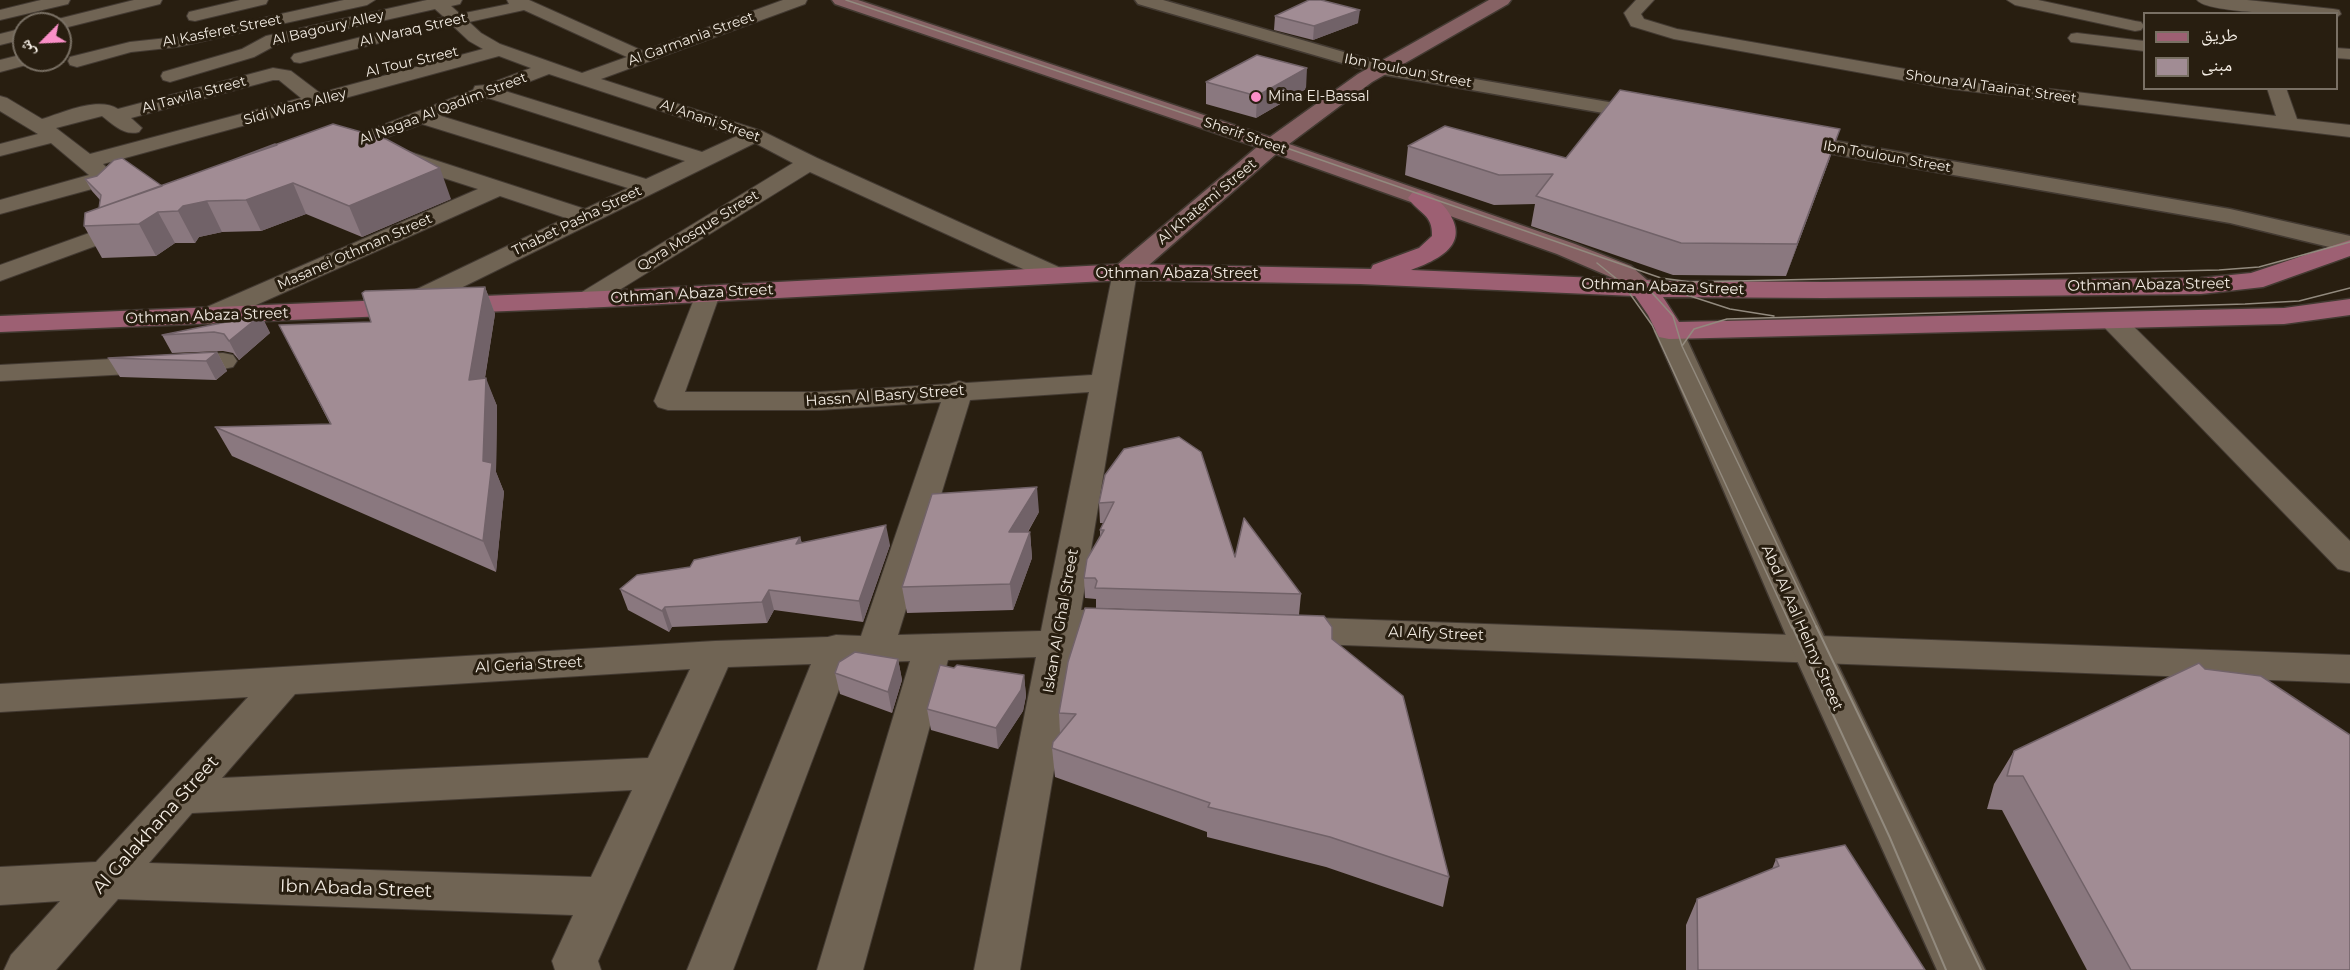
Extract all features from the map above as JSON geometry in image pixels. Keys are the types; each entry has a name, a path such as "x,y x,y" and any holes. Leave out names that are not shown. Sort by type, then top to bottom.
{"main road":[{"name":"Sherif Street","path":"841,0 1273,146 1598,260 1622,272 1642,287"},
{"name":"Al Khatemi Street","path":"1125,272 1273,146 1380,68 1476,17 1503,0"},
{"path":"1360,276 1416,260 1434,251 1445,239 1447,226 1440,214 1420,198"},
{"name":"Othman Abaza Street","path":"0,324 586,300 1125,272 1360,276 1642,287 1824,290 2201,286 2254,281 2350,246"},
{"name":"Abd Al Aal Helmy Street","path":"1642,287 1662,315 1669,331"},
{"path":"1669,331 2284,315 2350,307"}],"street":[{"path":"0,15 62,0"},
{"path":"72,21 153,0"},
{"path":"184,0 216,11"},
{"path":"183,20 260,0"},
{"name":"Al Kasferet Street","path":"72,57 130,47 177,42 367,0"},
{"name":"Al Garmania Street","path":"583,80 799,0"},
{"name":"Ibn Touloun Street","path":"1144,0 1380,68 1669,119"},
{"name":"Shouna Al Taainat Street","path":"1646,0 1632,13 1637,22 1674,34 1905,76 2013,92 2212,105 2289,123 2350,131"},
{"path":"2015,0 2133,17 2142,46 2077,38"},
{"path":"2205,0 2306,12"},
{"path":"520,3 642,57"},
{"name":"Al Waraq Street","path":"423,28 447,6 520,3"},
{"name":"Al Bagoury Alley","path":"170,76 248,53 272,40 358,21 447,6"},
{"name":"Al Anani Street","path":"447,6 493,47 583,80 755,135 809,163 1054,274"},
{"path":"358,21 391,53"},
{"path":"72,48 149,28"},
{"name":"Al Waraq Street","path":"300,58 391,53 400,33"},
{"name":"Al Nagaa Al Qadim Street","path":"314,158 487,92 571,52 606,41"},
{"name":"Al Tour Street","path":"302,88 391,53 493,47"},
{"name":"Sidi Wans Alley","path":"89,161 318,101 431,69 493,47"},
{"path":"72,59 129,66"},
{"path":"150,68 162,71 201,93"},
{"path":"431,69 487,92 704,159"},
{"name":"Al Tawila Street","path":"115,116 273,74 284,75 302,88"},
{"path":"302,88 318,101"},
{"path":"2273,90 2289,123"},
{"path":"0,207 101,178 103,175 89,161 47,131 2,105"},
{"path":"0,150 98,111 106,110 155,144"},
{"path":"422,117 647,187"},
{"name":"Thabet Pasha Street","path":"400,308 755,135"},
{"name":"Ibn Touloun Street","path":"1773,137 2230,216 2350,246"},
{"path":"357,142 586,217"},
{"name":"Qora Mosque Street","path":"586,300 809,163"},
{"name":"Masanei Othman Street","path":"209,316 500,188"},
{"path":"0,274 151,218"},
{"name":"Iskan Al Ghal Street","path":"997,970 1060,632 1102,383 1125,272"},
{"name":"Hassn Al Basry Street","path":"707,294 668,401 820,401 959,390 1102,383"},
{"path":"2112,320 2350,561"},
{"name":"Abd Al Aal Helmy Street","path":"1669,331 1810,648 1961,970"},
{"path":"0,373 223,361"},
{"path":"876,647 959,390"},
{"path":"1060,632 1155,625"},
{"name":"Al Alfy Street","path":"1260,628 2350,669"},
{"name":"Al Geria Street","path":"0,698 715,654 933,646 1060,632"},
{"path":"840,970 933,646"},
{"path":"710,970 836,648"},
{"path":"578,970 575,961 715,654"},
{"name":"Al Galakhana Street","path":"27,970 286,679"},
{"path":"180,797 660,773"},
{"name":"Ibn Abada Street","path":"3,888 106,880 606,897"}],"building":[{"path":"1309,0 1321,0 1360,10 1314,26 1275,16"},
{"path":"1257,55 1307,68 1257,96 1206,82"},
{"path":"1620,90 1840,129 1797,244 1681,243 1536,196 1553,174 1499,175 1408,146 1445,126 1566,158"},
{"path":"333,124 386,139 440,168 349,206 293,183 246,200 207,201 183,206 178,211 158,212 139,224 84,226 85,213"},
{"path":"275,144 277,145 230,161"},
{"path":"122,158 162,186 99,208 101,195 85,179 97,176 114,160"},
{"path":"485,287 469,380 486,378 483,461 492,463 483,541 215,427 331,424 279,325 371,322 362,293 365,291"},
{"path":"261,315 229,341 224,334 214,332 162,335"},
{"path":"217,352 206,361 108,358"},
{"path":"1179,437 1201,452 1235,557 1244,518 1301,594 1095,588 1097,581 1095,578 1084,578 1087,559 1104,530 1100,530 1114,502 1099,503 1105,475 1124,449"},
{"path":"1037,487 1009,532 1030,532 1010,584 902,587 932,494"},
{"path":"886,525 859,601 769,590 762,602 665,607 662,611 620,589 637,575 690,567 694,560 800,537 796,544"},
{"path":"1085,608 1324,616 1332,627 1332,639 1403,696 1449,877 1330,837 1208,807 1210,803 1052,748 1053,742 1076,714 1059,713 1068,662"},
{"path":"855,652 898,659 888,692 835,673 839,662"},
{"path":"2199,663 2205,669 2261,676 2350,735 2350,970 2131,970 2023,776 2007,776 2014,751"},
{"path":"940,665 954,668 957,665 1024,675 1021,690 996,728 927,709"},
{"path":"1845,845 1925,970 1698,970 1697,899 1779,866 1776,859"}],"tram line":[{"path":"846,0 1275,144 1661,278 1691,282 2219,270 2259,267 2350,242"},
{"path":"1597,263 1623,284 1652,325 1792,628"},
{"path":"1647,282 1730,309 1774,316"},
{"path":"1645,285 1673,316 1682,346"},
{"path":"1682,346 1694,329 1727,319 2245,304 2299,301 2350,288"},
{"path":"1682,346 1817,628"},
{"path":"1792,626 1890,838 1946,970"},
{"path":"1816,626 1981,970"}],"place":[{"name":"Mina El-Bassal","path":"1256,97"}]}
